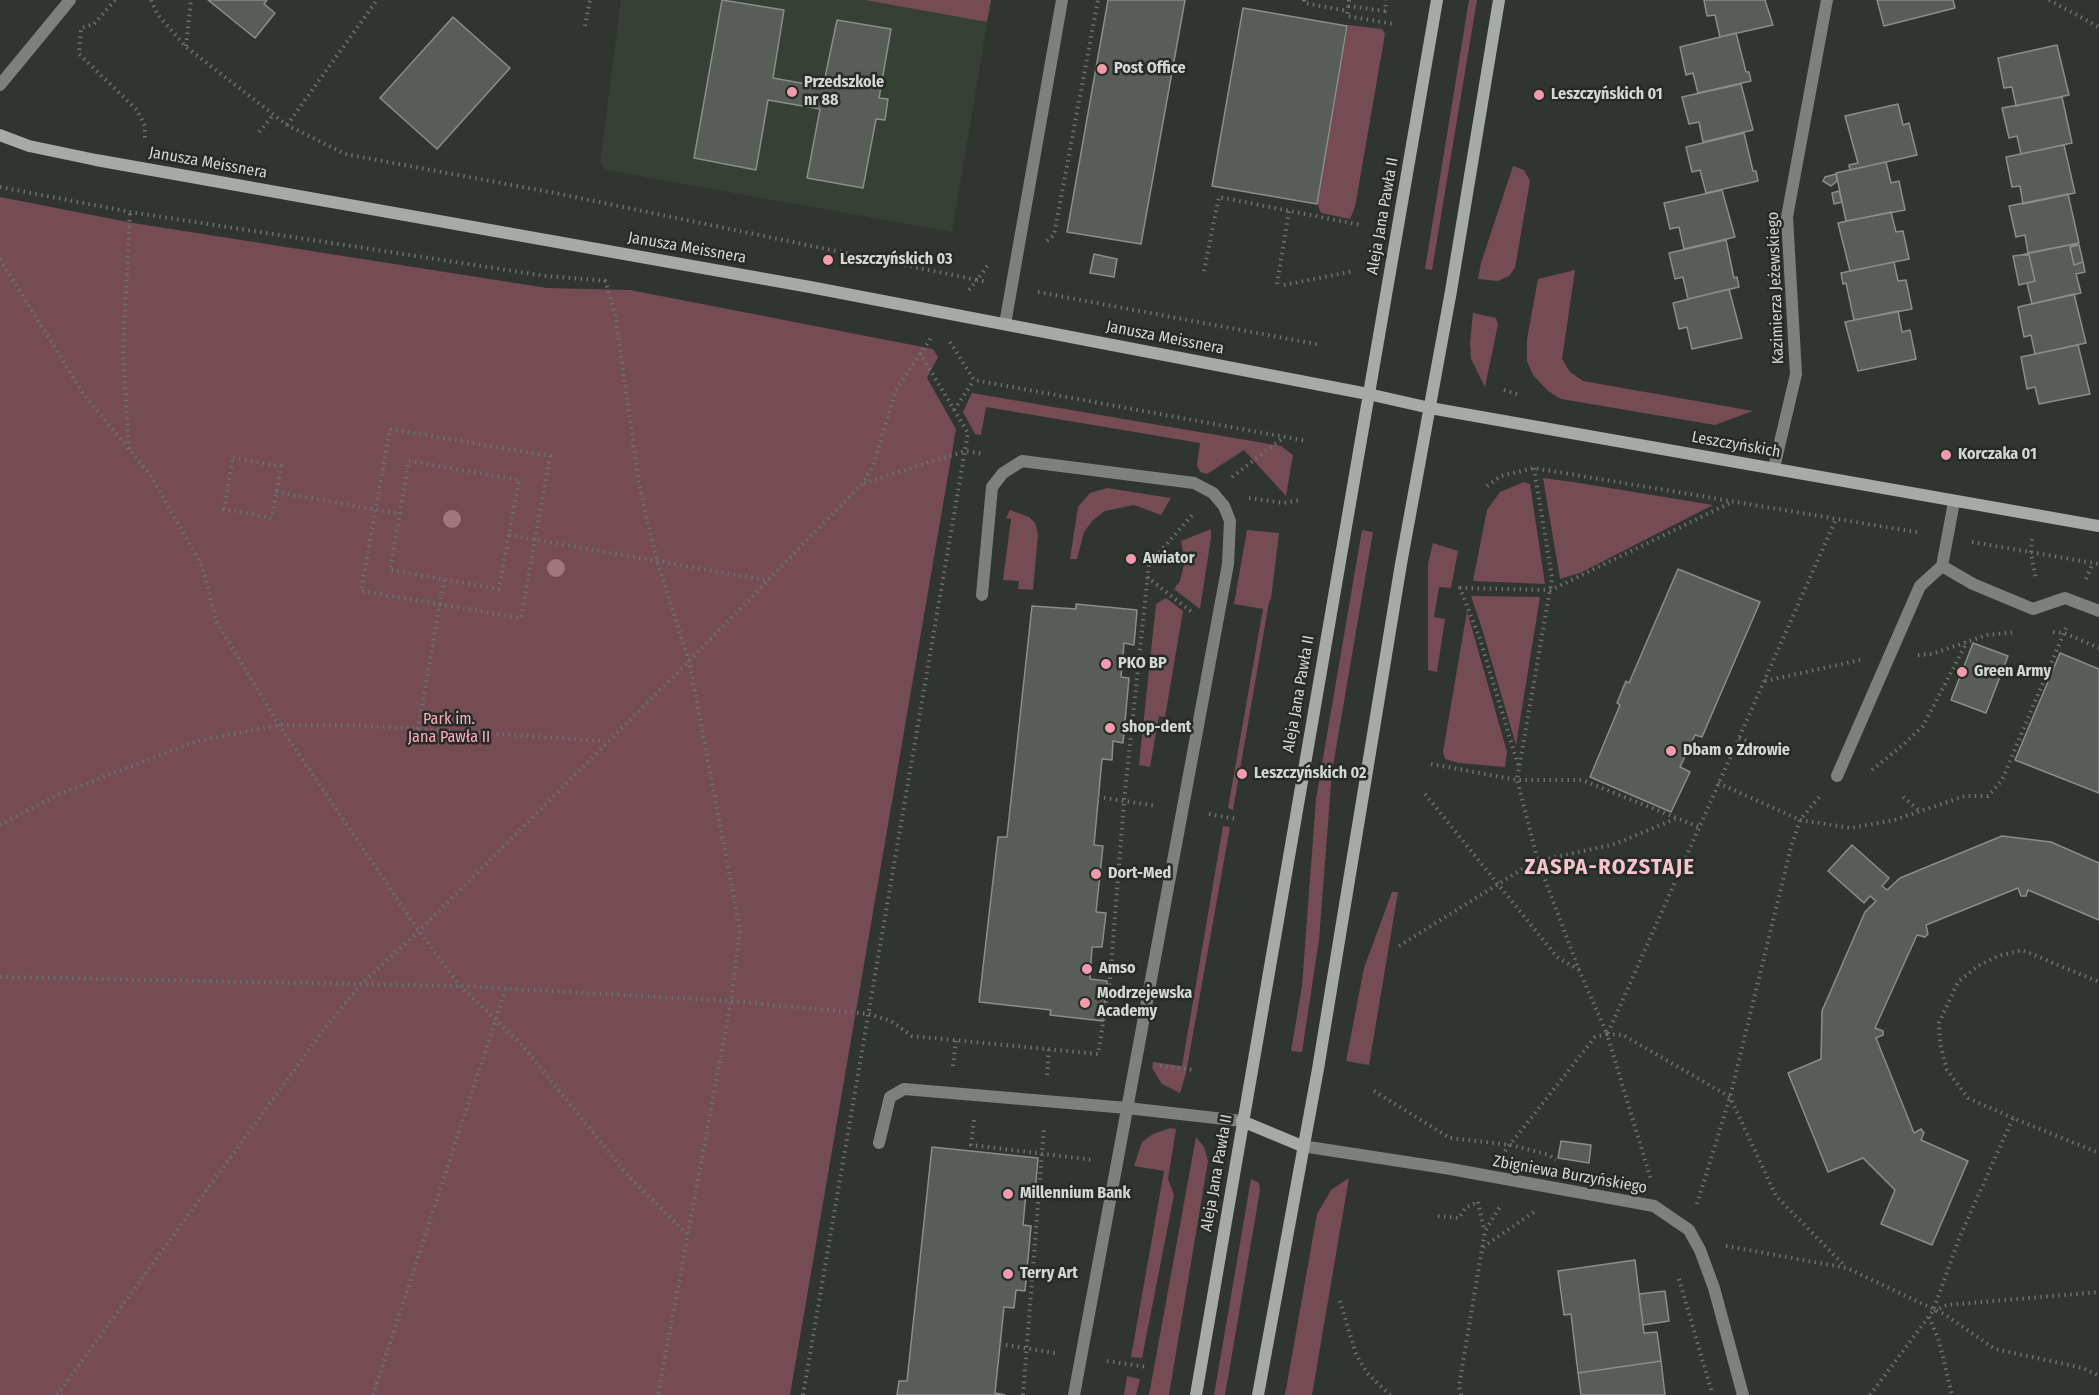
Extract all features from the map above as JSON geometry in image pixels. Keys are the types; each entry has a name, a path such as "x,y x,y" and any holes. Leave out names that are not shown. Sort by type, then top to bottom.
{"main road":[{"name":"Aleja Jana Pawła II","path":"1196,1395 1437,0"},
{"path":"1258,1395 1318,1069 1401,564 1430,408 1499,0"},
{"name":"Janusza Meissnera","path":"0,135 29,146 96,160 810,286 1368,394"},
{"name":"Leszczyńskich","path":"1368,394 1430,408 2099,526"},
{"path":"1242,1121 1302,1146"}],"street":[{"path":"0,85 70,0"},
{"path":"1005,324 1062,0"},
{"name":"Kazimierza Jeżewskiego","path":"1774,468 1796,374 1787,217 1827,0"},
{"path":"981,595 992,487 1003,473 1022,461 1194,483 1213,493 1224,506 1230,521 1228,564 1074,1395"},
{"path":"1837,776 1920,586 1942,566 1954,502"},
{"path":"1942,566 1973,584 2033,609 2066,598 2099,611"},
{"path":"879,1143 890,1097 904,1089 1127,1108 1242,1121"},
{"name":"Zbigniewa Burzyńskiego","path":"1302,1146 1445,1168 1654,1206 1689,1230 1700,1250 1714,1288 1743,1395"}],"path":[{"path":"115,0 94,24 81,28 79,54 137,110 145,126 145,142"},
{"path":"151,0 157,14 186,47 287,124 345,154 560,194 977,280 1321,345"},
{"path":"186,47 191,0"},
{"path":"287,124 377,0"},
{"path":"585,26 590,0"},
{"path":"1041,246 1054,235 1098,0"},
{"path":"1304,0 1304,3 1385,11 1386,0"},
{"path":"1350,0 1347,16 1394,24"},
{"path":"2049,0 2099,27"},
{"path":"259,132 274,114"},
{"path":"0,187 130,212 534,274 615,281"},
{"path":"1204,271 1219,197 1361,225"},
{"path":"1277,284 1290,211"},
{"path":"129,449 123,351 130,212"},
{"path":"977,280 994,256"},
{"path":"0,259 84,395 151,476 202,566 217,623 279,726 419,931 460,986 522,1045 629,1177 687,1234"},
{"path":"1284,285 1354,271"},
{"path":"605,280 615,314 639,484 657,561 689,661 740,930 731,1001 658,1395"},
{"path":"920,335 951,343 974,380 1307,441"},
{"path":"57,1395 322,1032 360,985 419,931 863,483 873,465 896,390 932,337"},
{"path":"803,1395 968,433 920,353"},
{"path":"954,410 974,380"},
{"path":"390,429 550,456 536,540 521,618 361,591 390,429"},
{"path":"0,977 460,986 731,1001 869,1014 891,1021 912,1036 1098,1054 1110,981 1124,801 1149,564 1213,493 1283,438"},
{"path":"863,483 965,451"},
{"path":"233,458 281,466 276,492 272,518 224,509 233,458"},
{"path":"409,461 519,480 509,535 499,589 390,570 409,461"},
{"path":"1534,468 1552,578 1517,780 1538,861 1607,1034 1651,1179"},
{"path":"1487,486 1501,476 1534,468 2099,564"},
{"path":"276,492 400,514"},
{"path":"1213,493 1284,503 1300,500"},
{"path":"1518,767 1480,639 1461,588 1551,590 1733,502"},
{"path":"1607,1034 1836,519"},
{"path":"509,535 766,580"},
{"path":"2086,581 2093,563"},
{"path":"1147,577 1215,630"},
{"path":"418,729 444,580"},
{"path":"1719,783 1800,820 1851,828 1920,811 1965,796 1988,796 2002,780 2064,633 2099,648"},
{"path":"1872,770 1923,726 1967,642"},
{"path":"0,825 57,795 197,741 279,726 354,725 606,741"},
{"path":"1739,738 1757,745"},
{"path":"1431,764 1517,780 1581,780 1699,827"},
{"path":"1689,1230 1730,1097 1800,820 1837,776"},
{"path":"1425,794 1557,957 1580,970"},
{"path":"1903,797 1920,811"},
{"path":"1225,817 1237,819"},
{"path":"1399,946 1497,883 1538,861 1615,844 1677,818"},
{"path":"2099,982 2022,950 1998,956 1978,966 1958,982 1939,1023 1940,1043 1947,1070 1968,1098 2099,1153"},
{"path":"373,1395 506,988"},
{"path":"1497,1159 1511,1145 1595,1037 1607,1034 1623,1035 1730,1097 1776,1196 1847,1268"},
{"path":"1136,1058 1169,1068 1195,1071"},
{"path":"1374,1091 1450,1138 1511,1145 1549,1155 1560,1163"},
{"path":"977,1095 971,1146 1117,1162"},
{"path":"1870,1395 1933,1311 1960,1236 2013,1118"},
{"path":"1023,1395 1044,1154"},
{"path":"1478,1202 1485,1231"},
{"path":"1461,1395 1459,1386 1485,1231 1501,1204 1513,1206"},
{"path":"1482,1247 1536,1211 1524,1209"},
{"path":"1722,1246 1847,1268 1933,1311 1944,1314 1995,1349 2083,1368 2099,1377"},
{"path":"1677,1270 1713,1395"},
{"path":"1933,1311 1947,1305 2099,1292"},
{"path":"1340,1301 1356,1354 1367,1373 1390,1395"},
{"path":"1929,1317 1939,1341 1952,1395"}],"shaded area":[{"name":"Przedszkole nr 88","path":"621,0 991,0 952,232 606,170 600,163"}],"green space":[{"path":"865,0 991,0 987,22"},
{"path":"1469,0 1477,0 1432,270 1425,269"},
{"path":"1348,25 1382,29 1385,34 1355,207 1350,219 1321,213 1317,203"},
{"path":"1513,166 1524,170 1530,181 1515,268 1509,276 1498,281 1478,279 1481,263"},
{"name":"Park im. Jana Pawła II","path":"0,197 133,223 547,288 630,290 933,349 938,357 927,378 956,429 790,1395 0,1395"},
{"path":"1575,270 1562,359 1570,372 1583,381 1753,411 1715,425 1561,399 1548,391 1533,375 1527,361 1527,339 1538,279"},
{"path":"1473,313 1496,318 1498,324 1485,387 1471,359"},
{"path":"972,393 1281,446 1293,455 1286,496 1244,450 1207,474 1200,472 1197,465 1200,443 986,407 981,435 975,434 963,412"},
{"path":"1543,478 1713,505 1580,573 1560,579"},
{"path":"1524,482 1530,484 1545,584 1473,581 1487,510 1500,492"},
{"path":"1107,488 1171,498 1161,515 1134,505 1105,511 1093,520 1084,532 1077,559 1070,559 1078,507 1090,493"},
{"path":"1010,510 1029,517 1035,523 1038,534 1033,590 1018,589 1019,581 1003,580 1011,519 1006,518"},
{"path":"1211,529 1200,609 1174,589 1180,581 1185,561 1181,541"},
{"path":"1247,530 1279,533 1271,599 1233,810 1228,808 1263,609 1234,604"},
{"path":"1362,530 1373,532 1332,772 1319,940 1302,1052 1291,1051 1302,986 1316,799"},
{"path":"1433,543 1458,551 1451,588 1439,587 1434,617 1445,619 1437,672 1428,670 1428,564"},
{"path":"1471,596 1540,597 1516,745 1483,632"},
{"path":"1166,598 1183,611 1165,717 1159,716 1150,767 1139,765 1156,604"},
{"path":"1467,611 1507,752 1505,767 1459,763 1445,759 1443,752"},
{"path":"1223,826 1230,827 1186,1073 1180,1093 1162,1084 1152,1068 1153,1062 1182,1066"},
{"path":"1392,892 1398,892 1369,1065 1346,1061 1364,968"},
{"path":"1170,1128 1176,1129 1168,1179 1174,1195 1142,1358 1131,1357 1164,1171 1134,1166 1142,1142 1153,1134"},
{"path":"1196,1137 1204,1147 1208,1161 1169,1395 1149,1395"},
{"path":"1349,1178 1312,1395 1285,1395 1317,1214 1331,1190"},
{"path":"1251,1179 1259,1183 1260,1190 1225,1395 1214,1395"},
{"path":"1127,1376 1140,1379 1136,1395 1124,1395"}],"building":[{"path":"208,0 267,0 264,4 275,13 255,38"},
{"path":"722,0 784,10 773,78 823,87 837,20 891,29 879,98 888,99 885,120 876,119 863,188 807,178 820,109 768,100 756,170 694,158"},
{"path":"1108,0 1185,0 1141,244 1067,232"},
{"path":"1704,0 1765,0 1773,25 1720,37 1715,15 1707,16"},
{"path":"1877,0 1953,0 1955,8 1884,26"},
{"path":"1243,8 1347,26 1317,204 1212,186"},
{"path":"453,17 510,68 437,149 380,98"},
{"path":"1736,33 1746,72 1749,72 1751,81 1698,93 1693,73 1686,75 1680,47"},
{"path":"2057,45 2069,95 2016,106 2012,87 2004,88 1998,58"},
{"path":"1741,84 1753,130 1703,142 1699,122 1689,124 1682,97"},
{"path":"2062,97 2072,143 2021,154 2017,136 2009,138 2002,108"},
{"path":"1898,104 1903,125 1909,123 1917,155 1850,170 1849,165 1858,163 1845,116"},
{"path":"1744,133 1753,171 1756,171 1758,181 1706,193 1700,170 1692,172 1686,147"},
{"path":"2064,145 2075,193 2023,204 2020,186 2012,187 2006,157"},
{"path":"1886,162 1891,183 1899,181 1905,210 1846,221 1836,173"},
{"path":"1836,174 1837,181 1831,186 1823,181 1825,177"},
{"path":"1722,190 1735,237 1684,249 1679,227 1670,229 1664,203"},
{"path":"1839,191 1842,202 1834,204 1832,193"},
{"path":"2068,194 2079,243 2028,253 2025,235 2016,237 2009,206"},
{"path":"1891,212 1896,232 1903,231 1909,259 1850,271 1838,223"},
{"path":"1726,240 1734,278 1737,277 1739,287 1688,299 1683,277 1675,279 1669,253"},
{"path":"2079,243 2070,247 2074,265 2083,262 2085,272 2076,274 2081,293 2032,304 2027,283 2035,281 2029,255 2021,255"},
{"path":"2079,245 2083,262 2074,265 2070,247"},
{"path":"1094,254 1117,259 1114,277 1090,273"},
{"path":"2029,255 2035,281 2019,285 2013,256"},
{"path":"1894,262 1898,281 1906,280 1912,309 1854,320 1846,283 1843,284 1841,273"},
{"path":"1729,289 1742,338 1692,349 1687,327 1679,329 1673,303"},
{"path":"2074,294 2086,343 2035,354 2031,335 2024,337 2018,307"},
{"path":"1898,311 1902,332 1910,330 1916,359 1858,371 1845,322"},
{"path":"2078,345 2090,394 2039,404 2035,387 2027,389 2021,357"},
{"path":"1678,569 1760,602 1702,737 1695,735 1680,767 1690,772 1671,812 1590,777 1620,705 1617,703 1626,681 1629,683"},
{"path":"1076,604 1137,610 1134,645 1124,643 1121,677 1129,678 1123,743 1113,741 1112,760 1102,759 1094,845 1103,846 1096,912 1106,913 1102,947 1092,947 1090,979 1107,981 1103,1021 1050,1015 1051,1010 979,1002 998,837 1007,837 1032,606 1076,609"},
{"path":"1973,643 2008,656 1986,713 1951,700"},
{"path":"2060,653 2099,669 2099,793 2015,760"},
{"path":"2002,836 2051,842 2099,863 2099,920 2028,890 2026,896 2021,896 2018,888 1926,925 1928,934 1925,937 1917,935 1875,1028 1883,1031 1883,1035 1876,1038 1914,1133 1921,1129 1924,1133 1921,1140 1968,1161 1932,1245 1881,1224 1895,1190 1863,1158 1828,1172 1788,1073 1821,1059 1822,1011 1865,912 1876,901 1870,896 1864,903 1828,871 1852,845 1889,878 1882,886 1887,890 1900,878"},
{"path":"1561,1141 1591,1145 1589,1163 1558,1158"},
{"path":"932,1147 1038,1158 1035,1193 1026,1192 1023,1225 1031,1226 1025,1291 1016,1290 1014,1308 1004,1307 995,1393 1005,1395 897,1395 899,1381 907,1381"},
{"path":"1635,1260 1644,1333 1657,1332 1661,1361 1578,1373 1571,1314 1564,1315 1558,1271"},
{"path":"1665,1291 1669,1321 1643,1325 1639,1294"},
{"path":"1661,1361 1665,1395 1581,1395 1578,1373"}],"place":[{"name":"Post Office","path":"1102,69"},
{"name":"Przedszkole nr 88","path":"792,92"},
{"name":"Leszczyńskich 01","path":"1539,95"},
{"name":"Leszczyńskich 03","path":"828,260"},
{"name":"Korczaka 01","path":"1946,455"},
{"name":"Awiator","path":"1131,559"},
{"name":"PKO BP","path":"1106,664"},
{"name":"Green Army","path":"1962,672"},
{"name":"shop-dent","path":"1110,728"},
{"name":"Dbam o Zdrowie","path":"1671,751"},
{"name":"Leszczyńskich 02","path":"1242,774"},
{"name":"Dort-Med","path":"1096,874"},
{"name":"Amso","path":"1087,969"},
{"name":"Modrzejewska Academy","path":"1085,1003"},
{"name":"Millennium Bank","path":"1008,1194"},
{"name":"Terry Art","path":"1008,1274"}],"district":[{"name":"ZASPA-ROZSTAJE","path":"1610,868"}]}
